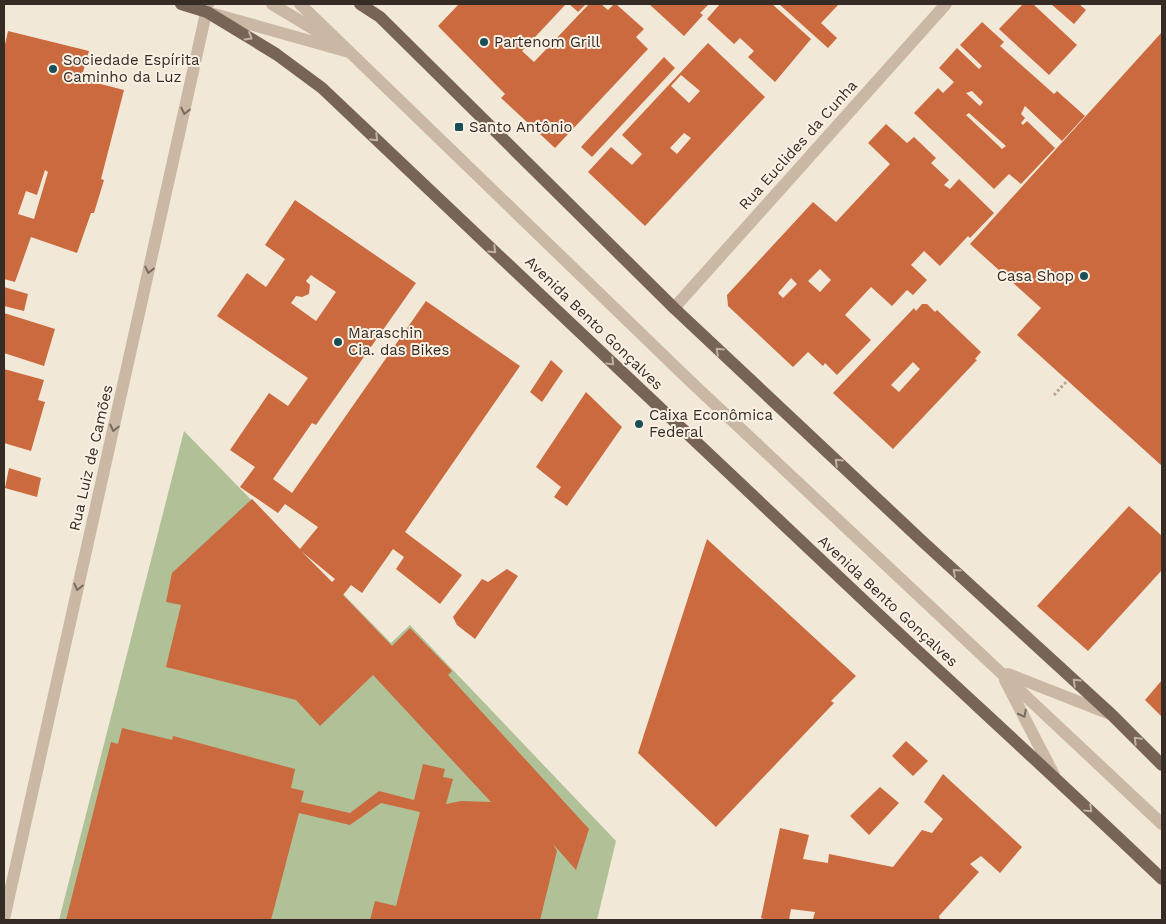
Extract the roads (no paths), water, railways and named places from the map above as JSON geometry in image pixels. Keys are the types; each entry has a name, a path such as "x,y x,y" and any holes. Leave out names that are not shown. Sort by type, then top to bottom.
{"main road":[{"name":"Avenida Bento Gonçalves","path":"181,4 208,8 322,88 758,501 973,703 1054,775 1162,879"},
{"path":"360,4 380,18 674,308 921,540 1112,715 1162,764"}],"street":[{"path":"272,4 351,52"},
{"path":"300,4 691,382 1162,824"},
{"name":"Rua Euclides da Cunha","path":"674,308 946,4"},
{"path":"208,8 351,52"},
{"name":"Rua Luiz de Camões","path":"4,919 208,8"},
{"path":"1000,671 1054,775"},
{"path":"1000,671 1112,715"}],"place":[{"name":"Partenom Grill","path":"484,42"},
{"name":"Sociedade Espírita Caminho da Luz","path":"53,69"},
{"name":"Santo Antônio","path":"459,127"},
{"name":"Casa Shop","path":"1084,276"},
{"name":"Maraschin Cia. das Bikes","path":"338,342"},
{"name":"Caixa Econômica Federal","path":"639,424"}]}
